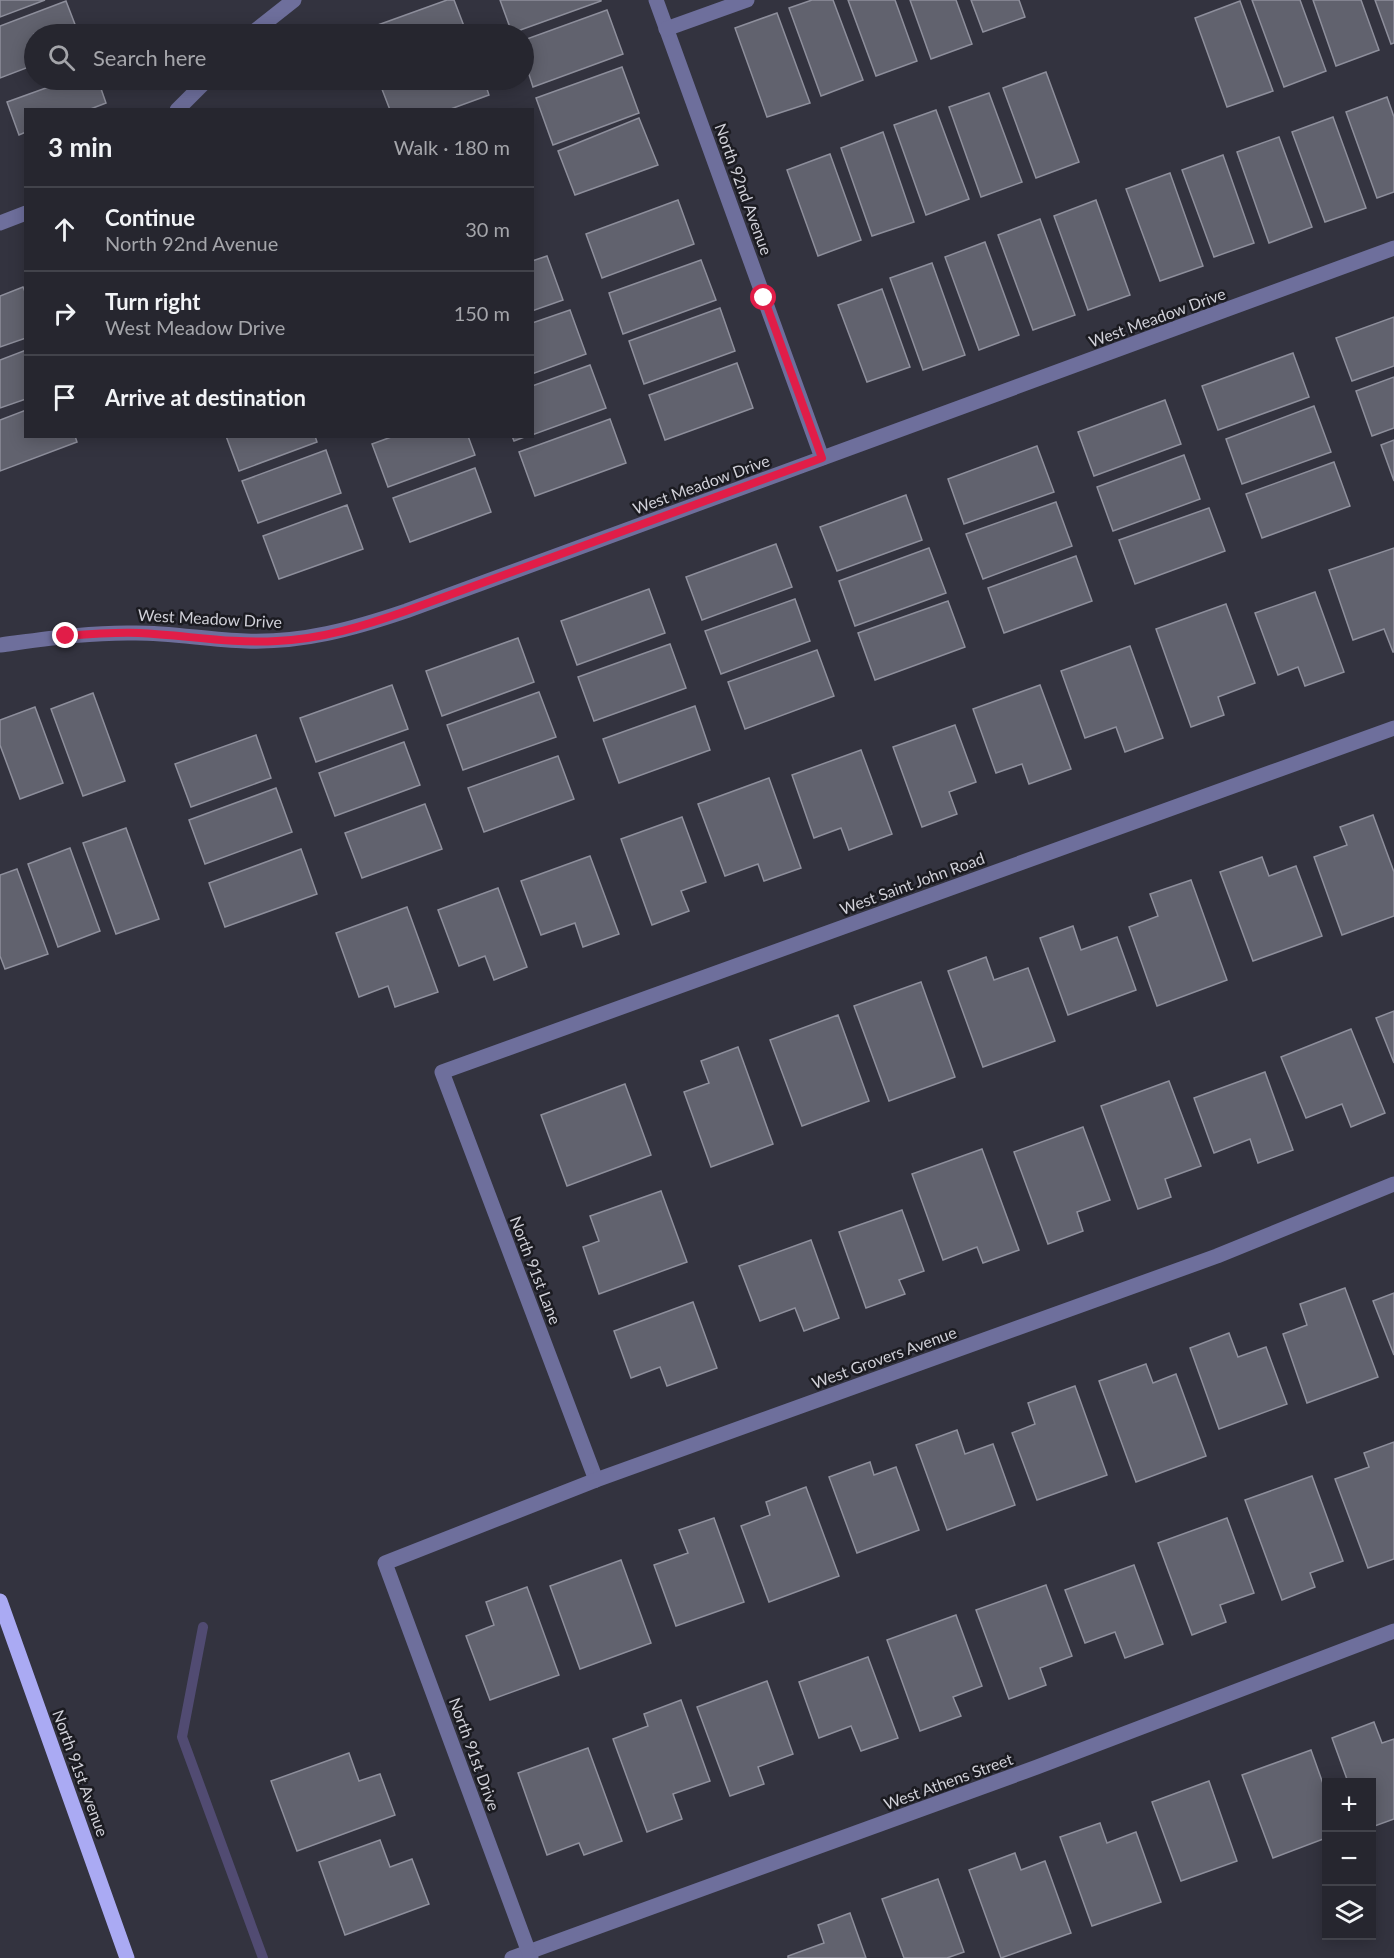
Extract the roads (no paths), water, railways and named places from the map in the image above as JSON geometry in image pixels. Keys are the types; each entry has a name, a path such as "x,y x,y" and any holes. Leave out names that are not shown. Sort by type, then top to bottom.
{"main road":[{"name":"North 91st Avenue","path":"0,1601 127,1958"}],"street":[{"path":"264,24 294,0"},
{"name":"North 92nd Avenue","path":"656,0 822,458"},
{"path":"666,29 747,0"},
{"path":"179,108 197,90"},
{"path":"0,223 24,214"},
{"name":"West Meadow Drive","path":"0,645 100,633 139,633 247,642 308,639 339,632 406,611 1394,248"},
{"name":"West Saint John Road","path":"442,1072 1394,728"},
{"name":"North 91st Lane","path":"442,1072 596,1480"},
{"name":"West Grovers Avenue","path":"385,1563 596,1480 1217,1256 1394,1184"},
{"name":"North 91st Drive","path":"385,1563 530,1955"},
{"name":"West Athens Street","path":"512,1958 530,1955 1037,1767 1394,1631"}],"waterway":[{"path":"203,1627 182,1737 263,1958"}]}
